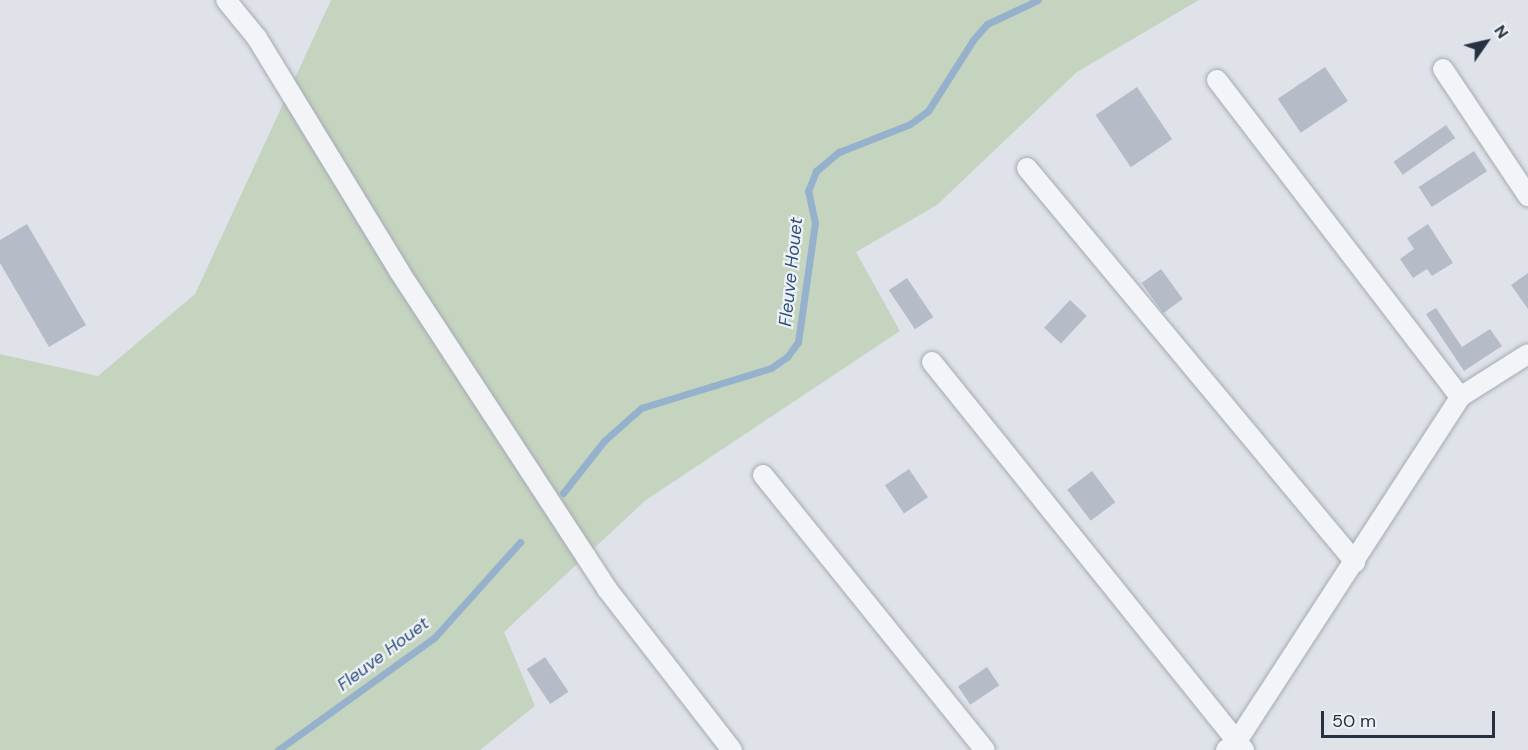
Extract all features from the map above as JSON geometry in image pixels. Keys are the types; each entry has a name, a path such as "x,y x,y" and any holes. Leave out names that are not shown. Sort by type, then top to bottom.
{"street":[{"path":"226,0 257,38 399,271 607,589 732,750"},
{"path":"1443,69 1528,196"},
{"path":"1217,80 1460,397"},
{"path":"1027,168 1355,562"},
{"path":"932,362 1236,747 1460,397 1528,354"},
{"path":"763,475 985,750"}],"green space":[{"path":"331,0 1199,0 1077,72 937,205 856,252 900,331 646,500 504,632 535,706 480,750 0,750 0,354 98,376 195,294"}],"building":[{"path":"1325,67 1348,101 1301,133 1278,99"},
{"path":"1137,87 1172,139 1131,167 1096,115"},
{"path":"1446,125 1455,138 1403,175 1394,162"},
{"path":"1474,151 1487,171 1432,207 1419,187"},
{"path":"27,224 86,325 49,347 0,263 0,240"},
{"path":"1428,224 1453,263 1432,276 1427,269 1413,278 1400,259 1414,249 1407,238"},
{"path":"1161,269 1183,299 1163,313 1142,283"},
{"path":"1528,273 1528,309 1511,285"},
{"path":"907,278 933,317 915,329 889,290"},
{"path":"1070,300 1087,316 1061,343 1044,328"},
{"path":"1436,308 1462,347 1490,329 1502,346 1464,371 1426,314"},
{"path":"909,469 928,497 904,513 885,485"},
{"path":"1092,471 1115,502 1091,521 1067,490"},
{"path":"545,657 568,692 550,704 527,669"},
{"path":"987,667 999,685 970,705 958,687"}],"waterway":[{"name":"Fleuve Houet","path":"563,493 604,441 641,408 771,368 787,357 798,342 815,223 808,191 816,171 839,152 910,124 928,111 973,40 987,24 1038,0"},
{"name":"Fleuve Houet","path":"278,750 434,638 520,542"}]}
